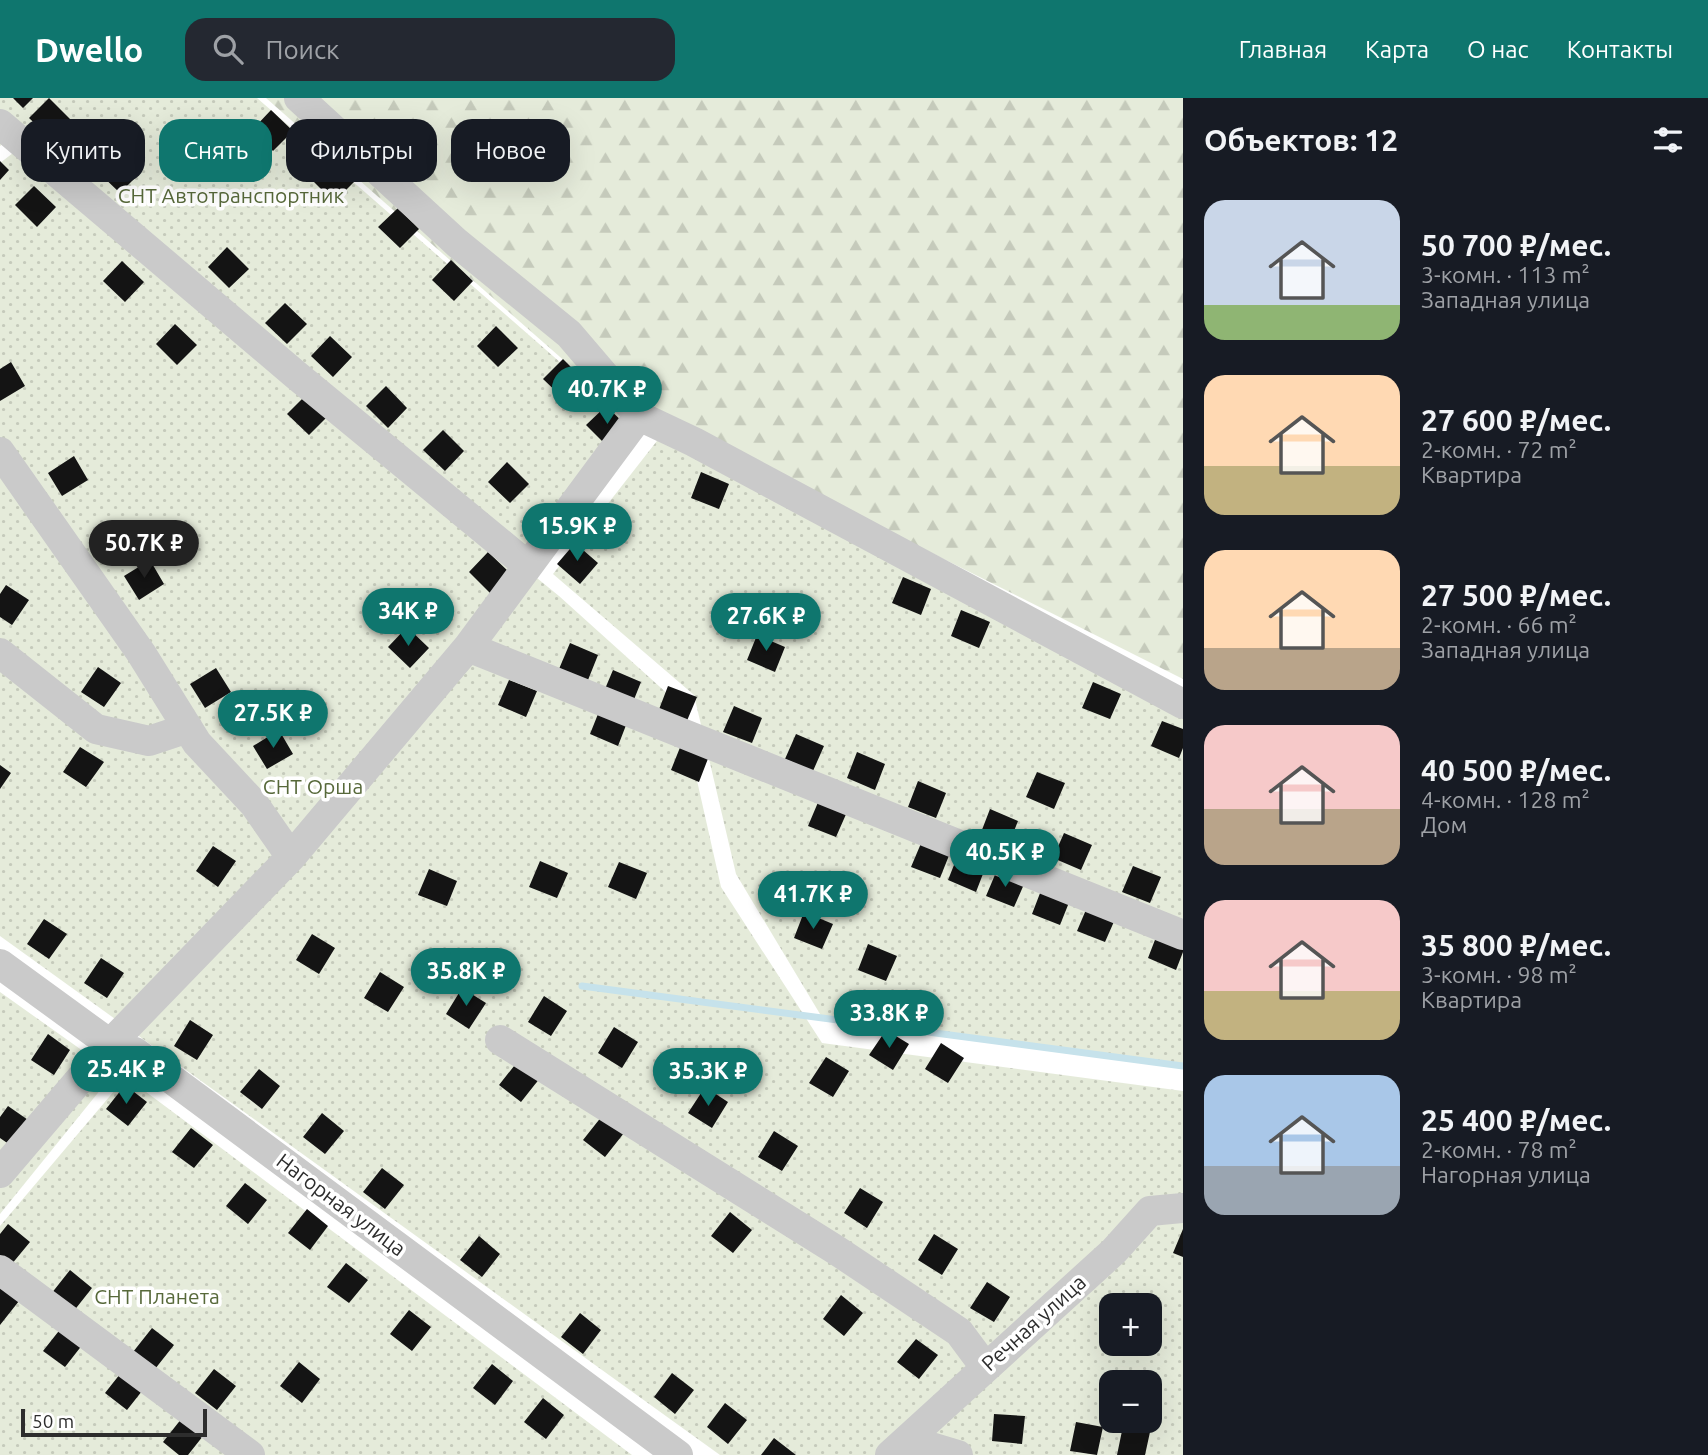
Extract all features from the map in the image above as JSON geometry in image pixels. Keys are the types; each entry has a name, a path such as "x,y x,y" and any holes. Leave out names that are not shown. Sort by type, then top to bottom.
{"street":[{"path":"299,98 457,243 569,334 639,416 694,442 1183,704"},
{"path":"0,124 296,375 528,566"},
{"path":"0,1173 110,1044 292,857 468,647 639,416"},
{"path":"0,452 141,653 197,743 254,804 292,857"},
{"path":"468,647 1183,936"},
{"path":"0,653 96,729 149,741 188,728"},
{"name":"Нагорная улица","path":"0,964 110,1044 135,1052 678,1455"},
{"path":"500,1040 836,1250 958,1332 985,1367"},
{"name":"Речная улица","path":"899,1447 1114,1251 1150,1211 1183,1208"},
{"path":"0,1269 250,1455"},
{"path":"899,1447 958,1455"}],"green space":[{"name":"СНТ Автотранспортник","path":"0,98 257,98 286,123 286,182 353,182 632,425 531,558 69,182 145,182 145,119 21,119 21,143 13,136 0,146"},
{"path":"266,98 1183,98 1183,679 585,379 361,182 437,182 437,119 290,119"},
{"name":"СНТ Орша","path":"13,153 21,159 21,182 49,182 559,596 680,705 721,887 822,1043 1183,1091 1183,1455 720,1455 0,936 0,163"},
{"path":"660,437 1183,718 1183,1067 823,1019 736,874 694,695 553,574"},
{"path":"0,992 114,1073 0,1214"},
{"name":"СНТ Планета","path":"126,1077 632,1455 0,1455 0,1226"}],"building":[{"path":"13,98 33,98 23,108"},
{"path":"49,98 70,119 30,119"},
{"path":"271,110 286,124 286,138 273,151 272,119 262,119"},
{"path":"0,161 9,170 0,180"},
{"path":"108,182 131,182 120,193"},
{"path":"314,182 354,182 334,202"},
{"path":"34,186 56,207 37,227 15,205"},
{"path":"398,208 419,229 400,248 378,227"},
{"path":"227,247 249,269 229,288 208,267"},
{"path":"451,260 473,281 454,301 432,280"},
{"path":"122,261 144,282 125,302 103,281"},
{"path":"285,303 307,324 287,344 265,323"},
{"path":"175,324 197,345 177,365 156,344"},
{"path":"496,326 518,348 498,367 477,346"},
{"path":"330,336 352,357 333,377 311,356"},
{"path":"563,359 584,380 565,400 543,379"},
{"path":"11,362 25,386 0,401 0,369"},
{"path":"386,386 407,408 388,428 366,406"},
{"path":"306,395 328,416 309,435 287,414"},
{"path":"606,406 628,427 608,447 586,425"},
{"path":"443,430 464,451 445,471 423,450"},
{"path":"74,456 88,480 62,496 48,473"},
{"path":"507,462 529,484 510,503 488,482"},
{"path":"701,472 729,484 719,509 691,498"},
{"path":"575,543 598,563 580,584 557,564"},
{"path":"488,552 510,573 490,593 469,572"},
{"path":"150,560 164,584 139,600 124,576"},
{"path":"903,577 931,589 921,615 892,603"},
{"path":"6,585 29,600 12,625 0,617 0,594"},
{"path":"961,610 990,622 979,648 951,636"},
{"path":"407,627 429,648 410,668 388,647"},
{"path":"757,635 785,647 775,672 747,660"},
{"path":"570,643 598,655 588,680 559,669"},
{"path":"98,667 121,683 104,707 81,692"},
{"path":"216,668 231,692 205,708 190,684"},
{"path":"613,670 641,682 631,707 602,696"},
{"path":"509,680 537,691 526,717 498,705"},
{"path":"1093,682 1121,694 1110,719 1082,708"},
{"path":"668,686 697,697 686,723 658,712"},
{"path":"734,706 762,718 752,743 723,732"},
{"path":"600,709 628,720 618,746 590,734"},
{"path":"1162,721 1183,729 1183,748 1179,758 1151,746"},
{"path":"279,730 293,754 267,769 253,746"},
{"path":"796,734 824,746 813,771 785,759"},
{"path":"681,745 709,756 699,782 671,770"},
{"path":"80,747 104,762 86,787 63,772"},
{"path":"857,752 885,764 875,790 847,778"},
{"path":"0,765 11,773 0,789"},
{"path":"1037,772 1065,783 1054,809 1026,797"},
{"path":"918,781 946,793 936,818 908,807"},
{"path":"819,800 847,812 836,837 808,826"},
{"path":"990,809 1018,821 1008,846 980,835"},
{"path":"1064,833 1092,845 1081,870 1053,858"},
{"path":"922,841 950,853 940,878 911,867"},
{"path":"213,846 236,861 218,887 196,871"},
{"path":"958,855 986,866 976,892 948,880"},
{"path":"540,861 568,873 557,898 529,887"},
{"path":"619,862 647,873 636,899 608,887"},
{"path":"1133,866 1161,877 1150,903 1122,892"},
{"path":"429,869 457,881 447,906 418,895"},
{"path":"997,870 1025,882 1014,907 986,896"},
{"path":"1042,888 1070,900 1060,925 1032,914"},
{"path":"1088,905 1116,917 1105,942 1077,931"},
{"path":"804,912 833,924 822,949 794,938"},
{"path":"44,919 67,934 49,959 27,944"},
{"path":"1158,932 1183,942 1183,952 1176,970 1148,958"},
{"path":"312,934 335,948 319,974 296,960"},
{"path":"868,944 897,956 886,981 858,970"},
{"path":"101,958 124,973 107,998 84,983"},
{"path":"380,972 404,987 388,1012 364,998"},
{"path":"462,988 486,1003 469,1029 446,1014"},
{"path":"544,996 567,1011 551,1036 528,1022"},
{"path":"190,1020 213,1035 197,1060 174,1046"},
{"path":"614,1027 638,1042 622,1068 598,1053"},
{"path":"886,1030 909,1044 893,1070 869,1055"},
{"path":"48,1034 70,1050 54,1075 31,1060"},
{"path":"941,1043 964,1058 948,1083 925,1069"},
{"path":"826,1057 849,1071 833,1097 809,1083"},
{"path":"518,1061 540,1078 521,1102 499,1085"},
{"path":"259,1069 280,1086 262,1109 240,1092"},
{"path":"125,1085 147,1102 128,1126 106,1109"},
{"path":"705,1087 728,1102 712,1128 688,1113"},
{"path":"8,1106 31,1122 13,1147 0,1138 0,1117"},
{"path":"322,1113 344,1131 325,1154 303,1137"},
{"path":"602,1116 624,1133 605,1157 583,1140"},
{"path":"191,1128 213,1145 194,1168 172,1152"},
{"path":"774,1131 798,1146 782,1171 758,1157"},
{"path":"382,1168 404,1185 385,1209 363,1192"},
{"path":"245,1183 267,1200 248,1224 226,1206"},
{"path":"860,1188 883,1202 867,1228 844,1213"},
{"path":"307,1209 328,1226 310,1250 288,1233"},
{"path":"730,1212 752,1230 733,1253 711,1236"},
{"path":"8,1224 30,1242 11,1265 0,1257 0,1234"},
{"path":"1183,1229 1183,1257 1173,1253"},
{"path":"934,1234 958,1249 942,1275 918,1260"},
{"path":"479,1236 500,1254 482,1277 460,1260"},
{"path":"346,1263 368,1280 349,1303 327,1287"},
{"path":"70,1270 92,1288 73,1312 51,1294"},
{"path":"987,1282 1010,1297 994,1322 970,1308"},
{"path":"0,1285 19,1301 0,1325"},
{"path":"841,1295 863,1313 844,1336 823,1319"},
{"path":"409,1310 431,1327 412,1351 390,1334"},
{"path":"580,1313 601,1330 583,1354 561,1337"},
{"path":"62,1327 83,1344 65,1367 43,1351"},
{"path":"152,1328 174,1345 155,1369 133,1352"},
{"path":"916,1339 938,1355 919,1379 897,1362"},
{"path":"299,1362 320,1379 302,1403 280,1386"},
{"path":"492,1364 513,1381 495,1405 473,1388"},
{"path":"124,1369 146,1386 127,1410 105,1393"},
{"path":"214,1369 236,1386 217,1410 195,1393"},
{"path":"672,1373 694,1390 675,1414 654,1397"},
{"path":"543,1398 564,1415 546,1439 524,1422"},
{"path":"725,1403 747,1420 728,1444 707,1427"},
{"path":"994,1414 1025,1416 1022,1444 992,1441"},
{"path":"182,1418 203,1436 188,1455 179,1455 163,1442"},
{"path":"1076,1422 1099,1426 1099,1433 1102,1433 1097,1455 1070,1451"},
{"path":"1122,1433 1150,1433 1145,1455 1117,1455"},
{"path":"774,1438 796,1455 761,1455"}],"waterway":[{"path":"582,986 1183,1066"}]}
